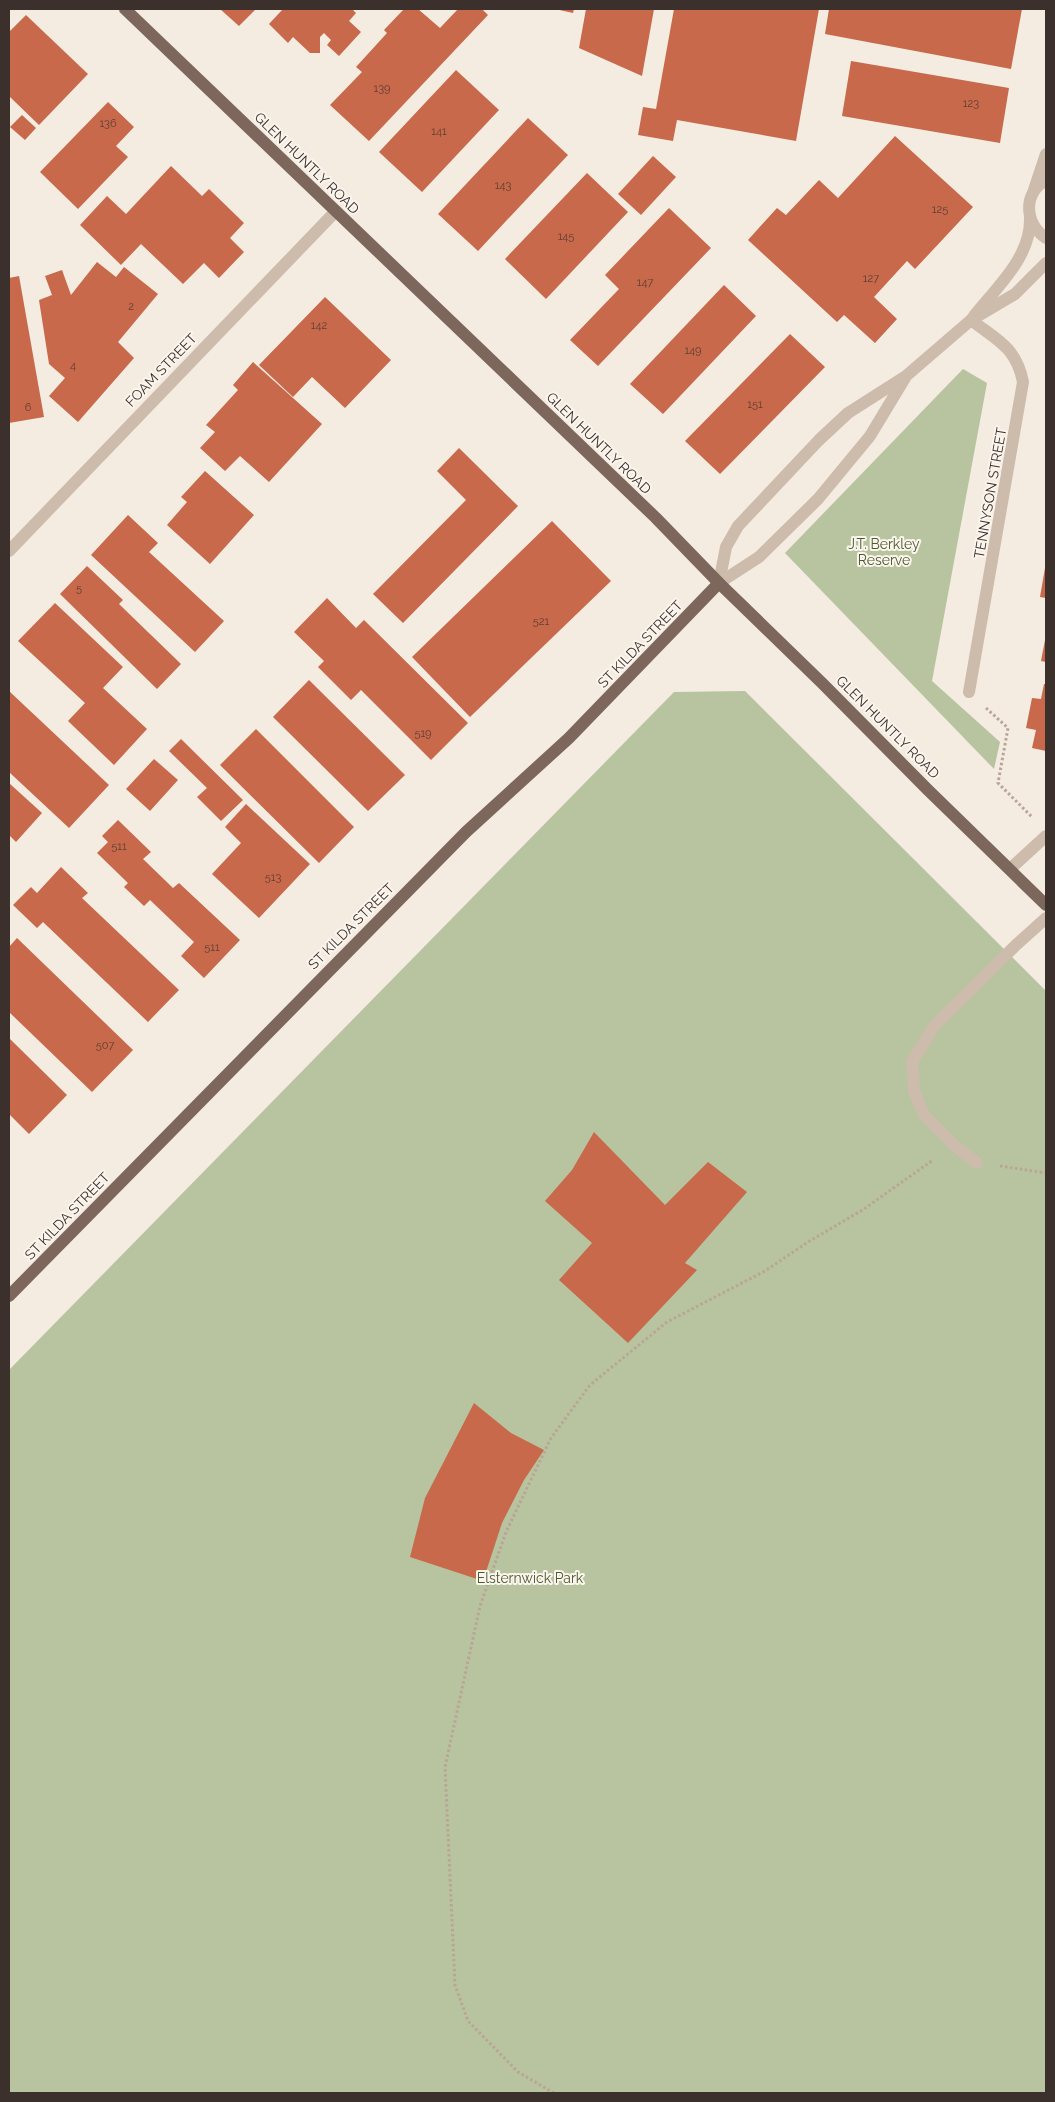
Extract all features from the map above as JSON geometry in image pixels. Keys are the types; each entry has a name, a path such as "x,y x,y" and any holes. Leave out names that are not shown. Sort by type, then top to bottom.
{"main road":[{"name":"GLEN HUNTLY ROAD","path":"124,9 656,518 719,583 1046,905"},
{"name":"ST KILDA STREET","path":"9,1296 466,832 569,738 719,583"}],"street":[{"path":"971,320 1020,257 1029,235 1029,203 1046,154"},
{"path":"1032,195 1036,188 1046,180"},
{"name":"FOAM STREET","path":"9,550 336,211"},
{"path":"1030,219 1046,238"},
{"path":"971,320 1015,294 1046,263"},
{"name":"ST KILDA STREET","path":"719,583 726,547 738,526 834,426 866,400 906,376 971,320"},
{"name":"TENNYSON STREET","path":"969,692 1023,390 1022,375 1013,354 971,320"},
{"name":"ST KILDA STREET","path":"719,583 759,557 818,499 870,436 906,376"},
{"path":"1010,869 1046,836"},
{"path":"977,1163 954,1145 924,1115 914,1091 912,1062 934,1026 1046,918"}],"path":[{"path":"969,692 1008,728 998,783 1032,818"},
{"path":"554,2093 518,2072 468,2021 455,1985 445,1767 480,1606 506,1532 550,1438 590,1385 667,1322 765,1271 808,1242 864,1209 954,1145"},
{"path":"977,1163 1046,1173"}],"green space":[{"name":"J.T. Berkley Reserve","path":"963,369 987,383 932,681 1000,742 994,769 785,553"},
{"name":"Elsternwick Park","path":"745,691 1046,991 1046,2093 9,2093 9,1370 674,692"}],"building":[{"path":"220,9 256,9 239,26"},
{"path":"283,9 352,9 356,13 349,21 361,32 339,56 327,45 331,40 324,33 320,37 320,53 310,53 293,37 288,43 269,24"},
{"path":"404,9 418,9 440,28 458,9 482,9 488,15 369,141 330,105 362,72 356,67 387,33 384,30"},
{"path":"555,9 574,9 573,13"},
{"path":"586,9 654,9 642,76 579,48"},
{"path":"674,9 819,9 796,141 677,120 673,141 638,135 643,107 656,109"},
{"path":"829,9 1022,9 1011,69 825,34"},
{"path":"26,15 88,74 39,125 9,96 9,32"},
{"path":"851,61 1009,88 1000,143 842,116"},
{"path":"456,70 499,110 422,192 379,152"},
{"path":"108,102 134,127 116,146 128,157 78,209 40,172"},
{"path":"22,115 36,128 25,140 10,127"},
{"path":"528,118 568,155 478,251 438,214"},
{"path":"895,136 973,207 915,269 907,261 874,297 897,319 875,343 844,315 837,322 748,240 777,208 786,215 819,180 838,198"},
{"path":"653,156 676,177 641,215 618,194"},
{"path":"171,166 202,196 209,189 244,223 230,238 244,252 219,278 204,263 183,284 141,244 121,265 80,225 107,196 126,214"},
{"path":"587,173 628,212 546,299 505,259"},
{"path":"669,208 711,248 598,366 570,340 619,289 605,275"},
{"path":"97,262 116,277 124,267 158,294 118,342 134,358 78,422 49,396 65,378 49,364 39,300 52,295 45,276 62,270 71,295"},
{"path":"19,276 44,417 9,423 9,278"},
{"path":"724,285 756,316 663,414 630,384"},
{"path":"325,297 391,360 345,408 312,377 293,397 259,365"},
{"path":"790,334 825,367 720,474 685,441"},
{"path":"253,362 322,424 269,482 240,456 225,471 200,448 215,432 206,425 238,390 233,385"},
{"path":"459,448 518,506 403,623 373,594 466,500 437,471"},
{"path":"205,471 254,515 210,564 167,525 187,502 181,497"},
{"path":"128,515 158,543 149,552 224,621 195,652 91,555"},
{"path":"552,521 611,581 470,717 412,657"},
{"path":"87,566 123,600 119,604 181,664 157,689 60,594"},
{"path":"1046,568 1046,598 1040,597"},
{"path":"327,598 356,628 364,620 468,723 431,760 361,690 351,700 318,667 324,661 294,632"},
{"path":"55,603 123,667 103,688 147,729 114,765 68,721 85,703 18,641"},
{"path":"1046,640 1046,662 1041,661"},
{"path":"309,680 405,775 368,811 273,717"},
{"path":"1044,684 1046,684 1046,751 1032,748 1036,730 1026,728 1032,698 1041,699"},
{"path":"9,691 109,785 69,828 9,772"},
{"path":"256,729 354,827 319,863 220,765"},
{"path":"181,739 243,800 221,821 197,797 207,788 169,751"},
{"path":"154,759 178,780 150,811 126,789"},
{"path":"9,783 42,813 16,842 9,835"},
{"path":"246,804 310,864 259,918 212,874 241,843 225,827"},
{"path":"118,820 151,852 143,859 173,888 179,883 240,940 204,978 181,956 194,942 150,900 144,906 124,887 128,883 97,853 108,842 102,836"},
{"path":"61,867 88,893 82,898 179,990 148,1022 43,922 37,928 13,905 31,887 37,893"},
{"path":"17,938 133,1050 92,1092 9,1012 9,947"},
{"path":"9,1038 67,1095 29,1134 9,1114"},
{"path":"594,1132 665,1205 708,1162 747,1192 685,1263 697,1270 628,1343 559,1280 592,1243 545,1201 572,1170"},
{"path":"474,1403 511,1433 544,1450 524,1480 502,1523 483,1581 410,1557 425,1498"}]}
